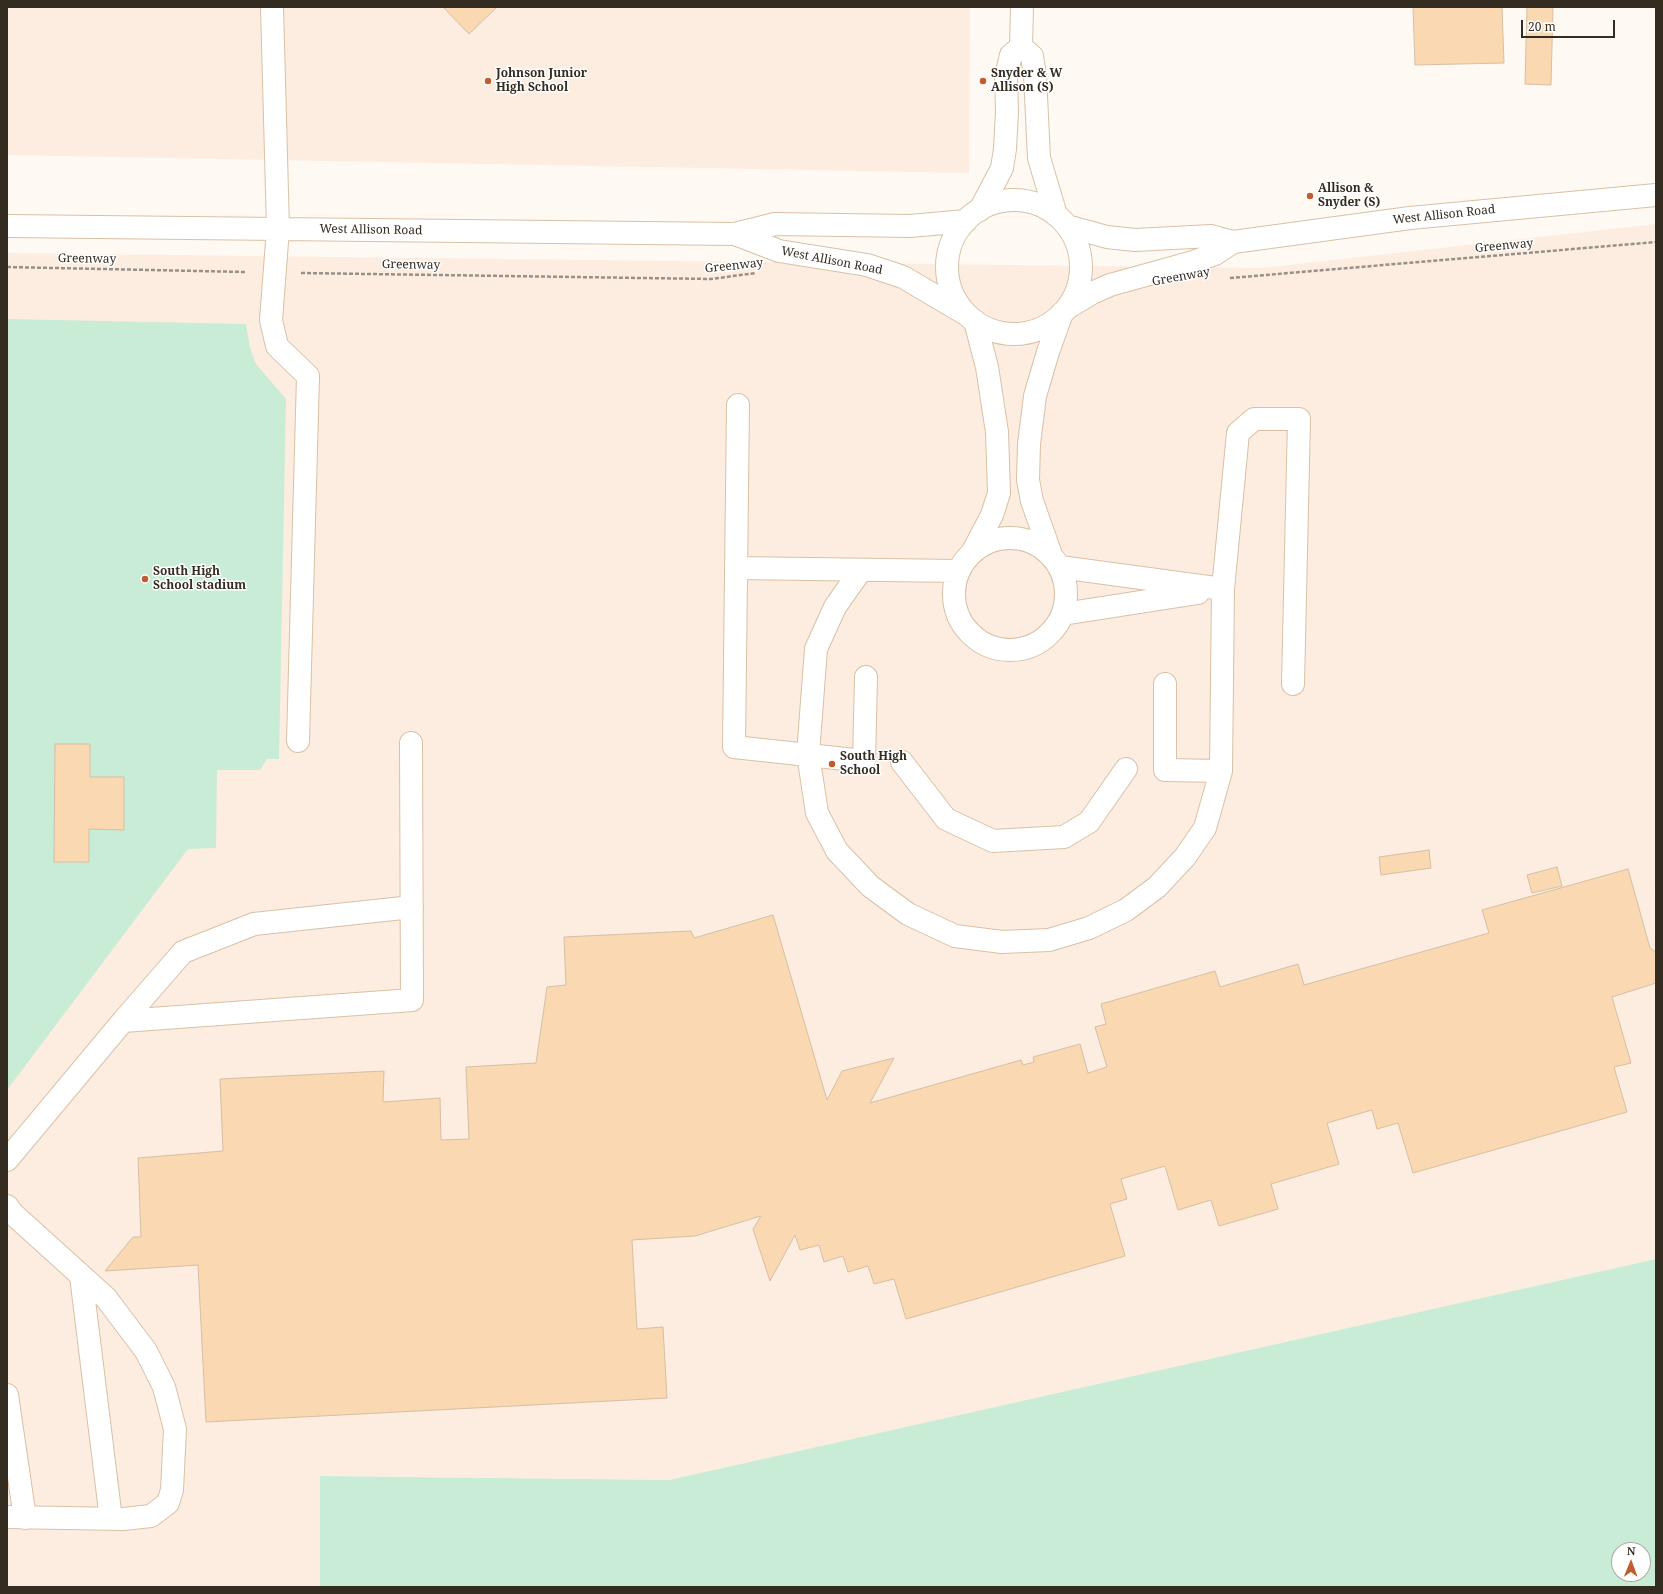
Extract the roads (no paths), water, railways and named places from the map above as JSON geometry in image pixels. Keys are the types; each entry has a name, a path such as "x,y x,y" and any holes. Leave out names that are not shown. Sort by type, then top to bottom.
{"street":[{"path":"272,7 278,229 272,320 276,346 308,376 298,741"},
{"path":"1022,7 1022,47 1032,56 1035,75 1038,158 1062,221 1078,246 1081,271 1077,290 1065,311 1035,396 1029,444 1028,480 1032,501 1066,587 1063,614 1058,624 1050,634 1029,647 1009,650 988,645 970,633 957,612 954,593 959,571 971,554 992,515 999,493 997,432 987,367 972,318 952,292 948,267 949,254 954,238 973,216 1002,168 1005,149 1007,112 1006,76 1011,55 1022,47"},
{"name":"West Allison Road","path":"1062,221 1107,237 1135,240 1210,236 1233,242 1410,218 1656,195"},
{"path":"973,216 996,203 1015,201 1040,206 1062,221"},
{"name":"West Allison Road","path":"7,226 735,234 775,224 910,226 973,216"},
{"name":"West Allison Road","path":"735,234 779,251 867,265 903,277 972,318"},
{"name":"West Allison Road","path":"1065,311 1092,292 1110,285 1194,262 1215,254 1233,242"},
{"path":"972,318 998,332 1023,333 1045,326 1065,311"},
{"path":"738,405 734,747 864,761 866,677"},
{"path":"861,570 835,606 816,648 808,754 817,813 837,851 870,886 908,914 955,936 1002,942 1049,940 1089,928 1126,910 1157,887 1186,857 1205,828 1221,771 1223,589 1238,433 1254,419 1299,419 1293,684"},
{"path":"971,554 985,544 1001,539 1011,538 1033,543 1042,548 1055,561 1223,589"},
{"path":"736,568 959,571"},
{"path":"1063,614 1223,589"},
{"path":"1165,684 1165,770 1221,771"},
{"path":"123,1021 412,1000 411,743"},
{"path":"902,762 946,819 993,841 1064,837 1089,822 1126,769"},
{"path":"7,1160 123,1021 183,952 254,924 412,907"},
{"path":"7,1395 16,1518 111,1519 151,1516 168,1504 172,1490 175,1429 164,1387 146,1351 106,1298 11,1217"},
{"path":"81,1276 111,1519"}],"place":[{"name":"Johnson Junior High School","path":"488,81"},
{"name":"Snyder & W Allison (S)","path":"983,81"},
{"name":"Allison & Snyder (S)","path":"1310,196"},
{"name":"South High School stadium","path":"145,579"},
{"name":"South High School","path":"832,764"}]}
